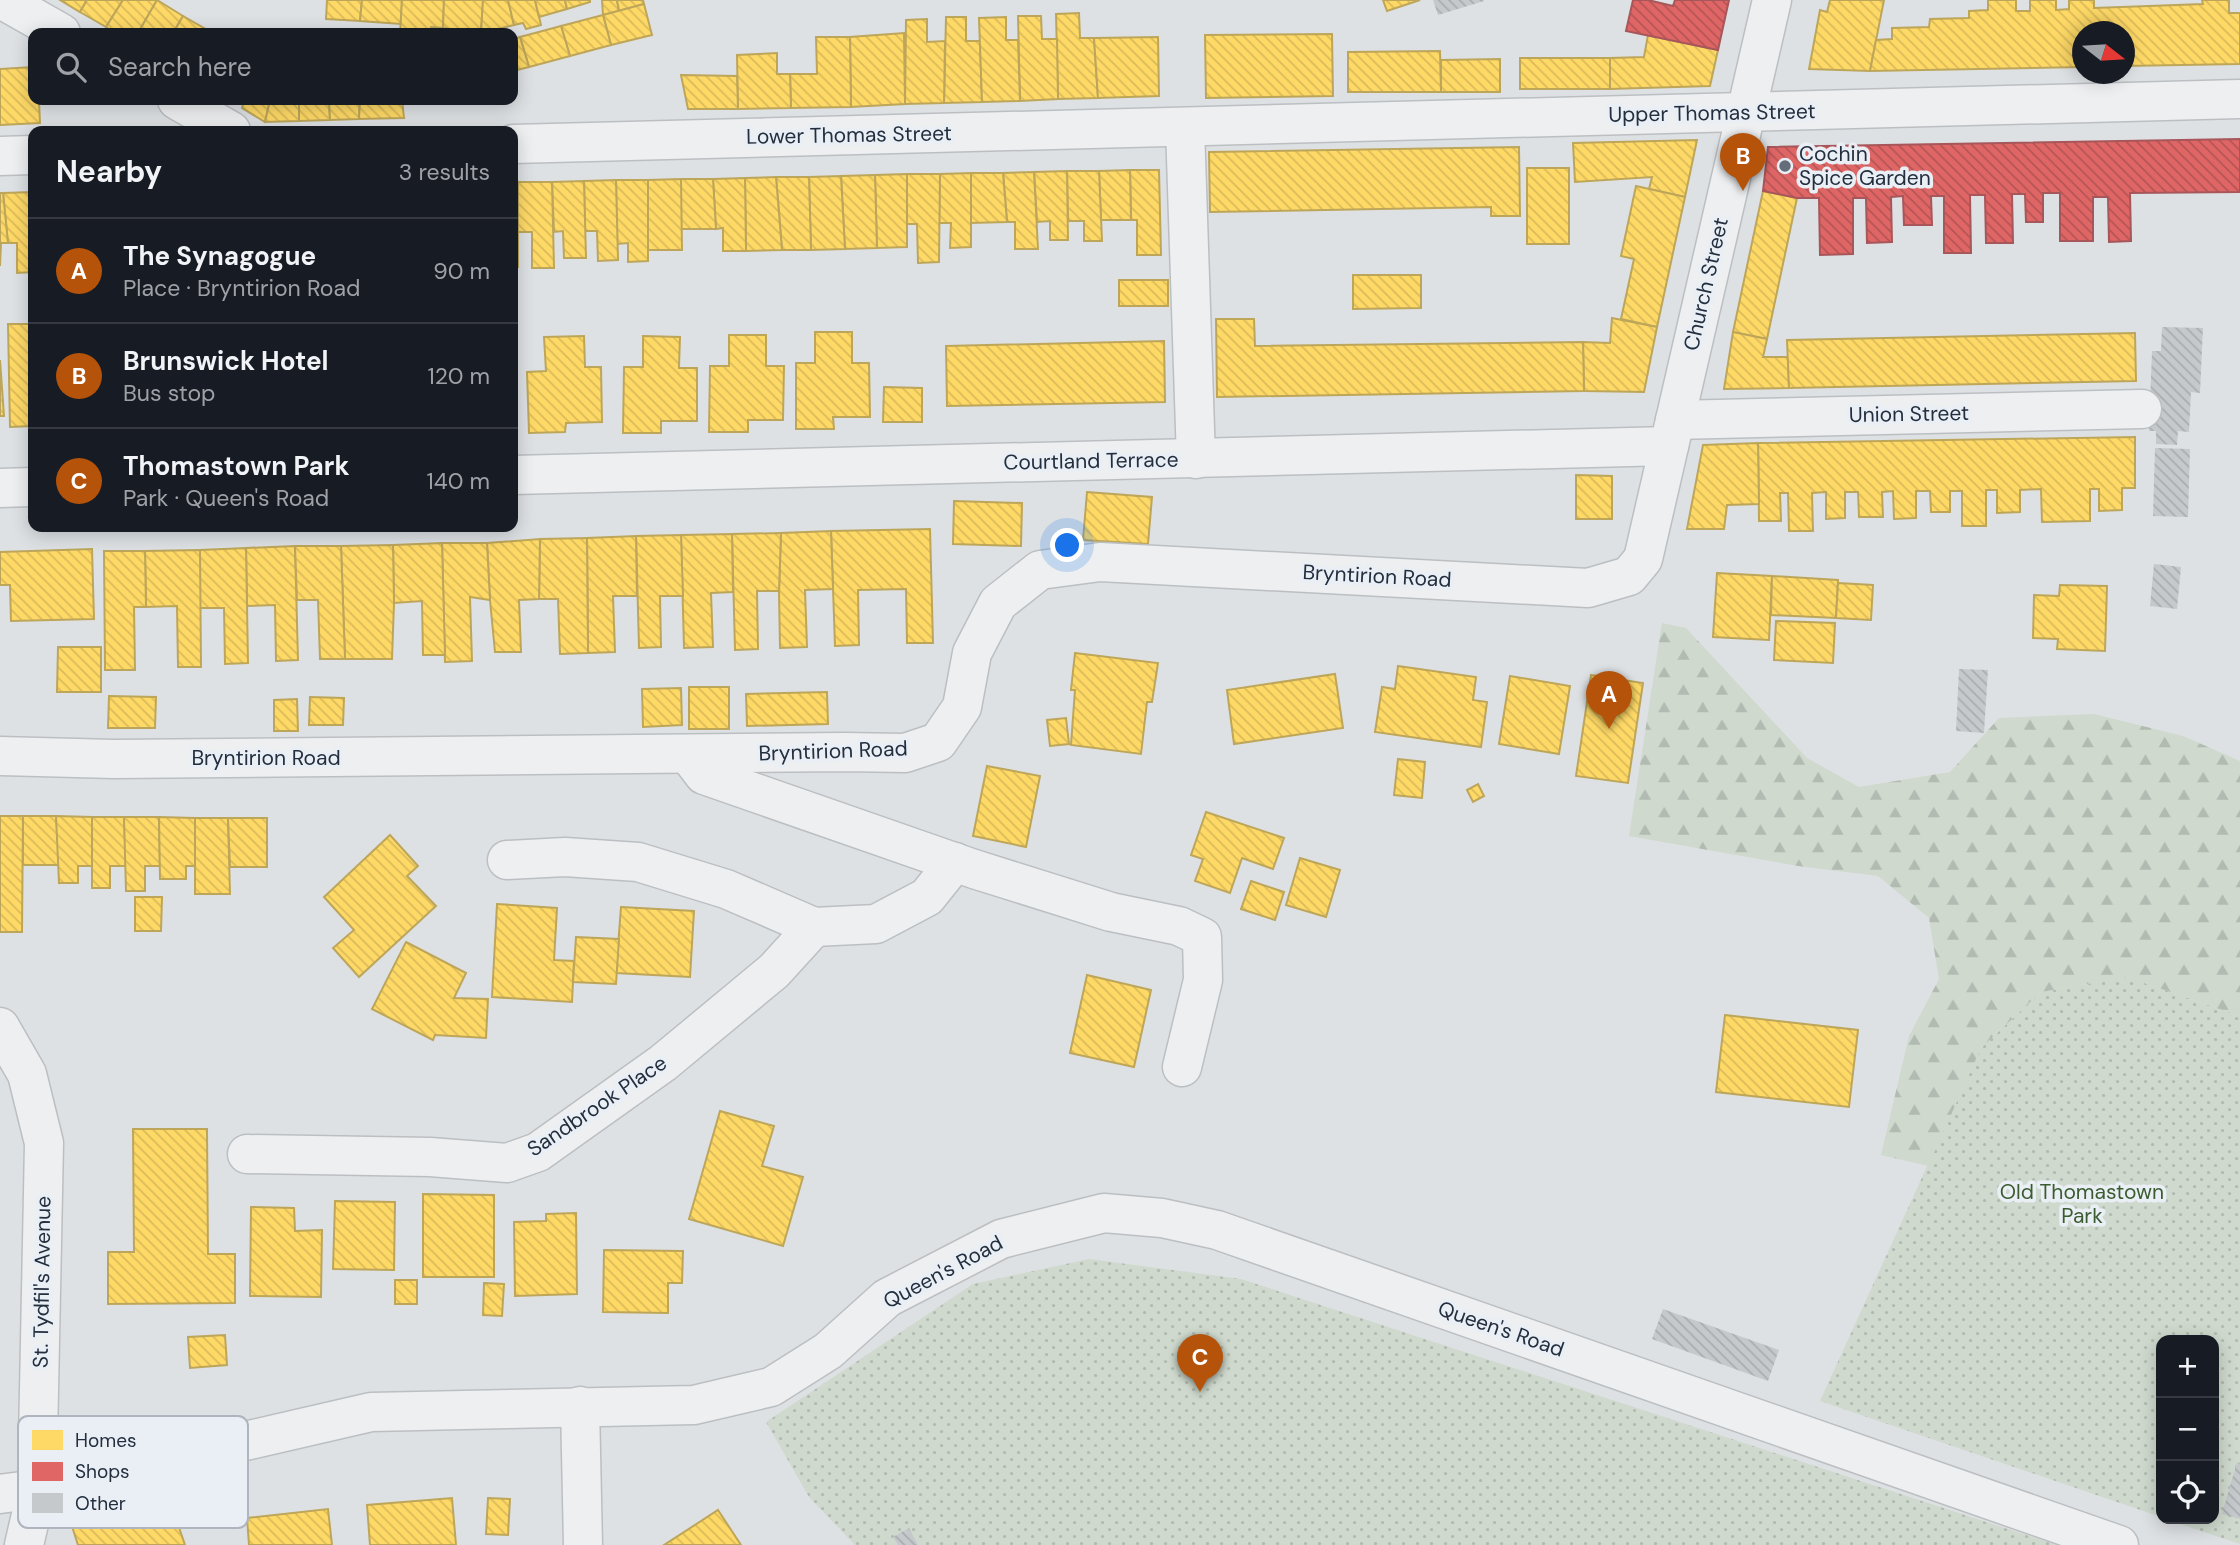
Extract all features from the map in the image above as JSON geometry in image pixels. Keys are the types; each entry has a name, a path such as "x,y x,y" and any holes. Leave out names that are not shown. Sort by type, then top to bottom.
{"street":[{"path":"3,0 52,28"},
{"name":"Church Street","path":"1672,433 1772,0"},
{"name":"Upper Thomas Street","path":"1185,127 2240,99"},
{"path":"186,105 222,126"},
{"path":"1185,127 1196,459"},
{"name":"Lower Thomas Street","path":"518,144 1185,127"},
{"path":"0,156 28,155"},
{"name":"Union Street","path":"1672,433 2143,409"},
{"name":"Courtland Terrace","path":"518,475 1196,459 1672,433"},
{"name":"Bryntirion Road","path":"0,756 114,759 905,753 938,742 962,707 972,653 998,603 1040,570 1100,562 1588,589 1629,576 1643,559 1672,433"},
{"path":"0,488 28,487"},
{"path":"688,754 704,775 956,862 1111,912 1179,926 1202,937 1203,980 1182,1067"},
{"path":"506,860 565,857 638,862 726,889 814,927 876,924 928,897 956,862"},
{"name":"Sandbrook Place","path":"247,1154 430,1157 507,1163 538,1152 663,1063 774,971 814,927"},
{"name":"St. Tydfil's Avenue","path":"0,1027 27,1074 44,1143 38,1416"},
{"name":"Queen's Road","path":"248,1440 371,1412 694,1405 771,1387 828,1351 887,1298 1000,1239 1104,1213 1162,1218 1217,1230 2113,1544"},
{"path":"580,1406 583,1545"},
{"name":"Queen's Road","path":"0,1494 18,1492"}],"green space":[{"path":"1662,623 1686,628 1807,758 1859,787 1950,772 1999,718 2094,714 2183,736 2240,761 2240,1016 2127,977 2041,992 1981,1048 1928,1166 1881,1155 1909,1036 1939,979 1929,918 1878,876 1798,866 1629,836"},
{"name":"Old Thomastown Park","path":"2127,977 2240,1016 2240,1544 2180,1524 2219,1524 2219,1335 2156,1335 2156,1515 1820,1401 1981,1048 2041,992"},
{"path":"1089,1259 1241,1279 2057,1545 855,1545 809,1497 766,1422 973,1284"}],"building: Homes":[{"path":"60,0 87,0 80,12"},
{"path":"87,0 123,0 106,27 80,12"},
{"path":"123,0 157,0 141,28 106,27"},
{"path":"157,0 183,16 176,28 141,28"},
{"path":"327,0 362,0 360,21 326,19"},
{"path":"362,0 402,0 401,24 360,21"},
{"path":"402,0 444,0 443,28 400,28"},
{"path":"444,0 483,0 481,28 443,28"},
{"path":"483,0 508,0 514,25 481,28"},
{"path":"508,0 535,0 541,25 526,29 523,23 514,25"},
{"path":"535,0 565,0 567,9 539,17"},
{"path":"565,0 590,0 590,2 567,9"},
{"path":"602,0 617,0 619,11 603,15"},
{"path":"617,0 643,0 644,4 619,11"},
{"path":"1383,0 1420,0 1387,11"},
{"path":"1830,0 1884,0 1870,71 1809,69 1820,10 1827,12"},
{"path":"1988,0 2016,0 2016,11 2030,11 2030,0 2056,0 2056,10 2069,9 2069,0 2094,0 2094,8 2203,4 2202,0 2229,0 2229,13 2240,13 2240,64 2135,66 2135,21 2072,21 2072,67 1870,71 1876,40 1892,39 1892,28 1929,27 1930,19 1969,18 1969,11 1988,10"},
{"path":"644,4 652,35 611,45 603,15"},
{"path":"1079,13 1080,38 1094,38 1098,98 1058,99 1056,14"},
{"path":"603,15 611,45 570,56 561,26"},
{"path":"183,16 204,28 176,28"},
{"path":"1018,16 1041,16 1042,39 1057,39 1058,99 1020,101"},
{"path":"946,17 966,17 966,41 980,41 982,102 944,103"},
{"path":"1006,17 1006,40 1018,40 1020,101 982,102 979,18"},
{"path":"927,19 927,42 945,41 944,103 905,104 906,20"},
{"path":"561,26 570,56 529,67 520,37"},
{"path":"904,33 905,104 851,107 850,37"},
{"path":"1332,34 1333,96 1206,98 1205,35"},
{"path":"1648,35 1718,50 1710,86 1610,89 1610,58 1644,57"},
{"path":"816,37 850,37 851,107 791,108 790,74 817,74"},
{"path":"1158,37 1159,96 1098,98 1094,38"},
{"path":"518,38 529,67 518,70"},
{"path":"1440,51 1441,92 1348,92 1348,52"},
{"path":"777,53 777,74 790,74 791,108 738,109 737,55"},
{"path":"1520,58 1610,58 1610,89 1520,89"},
{"path":"1500,59 1500,92 1441,92 1441,60"},
{"path":"28,67 28,105 39,105 40,123 0,125 0,69"},
{"path":"681,75 737,76 738,109 688,109"},
{"path":"243,105 269,105 265,122 242,108"},
{"path":"269,105 299,105 299,121 265,122"},
{"path":"299,105 329,105 330,120 299,121"},
{"path":"329,105 360,105 359,119 330,120"},
{"path":"360,105 403,105 404,118 359,119"},
{"path":"1697,140 1685,197 1649,189 1652,177 1575,182 1573,143"},
{"path":"1519,147 1520,216 1491,216 1491,207 1210,212 1209,152"},
{"path":"1527,168 1569,168 1569,244 1527,244"},
{"path":"1130,170 1159,170 1161,255 1137,255 1137,220 1131,220"},
{"path":"1130,170 1131,220 1101,220 1099,171"},
{"path":"1067,171 1099,171 1102,241 1084,241 1084,221 1068,221"},
{"path":"1067,171 1068,240 1050,240 1050,221 1037,222 1034,172"},
{"path":"1034,172 1038,249 1015,249 1015,222 1007,222 1003,173"},
{"path":"971,173 1003,173 1007,222 970,223"},
{"path":"971,173 971,247 950,248 951,223 939,223 940,174"},
{"path":"907,174 940,174 939,262 918,263 917,224 907,224"},
{"path":"907,174 907,247 877,248 875,175"},
{"path":"875,175 877,248 845,249 841,176"},
{"path":"841,176 845,249 811,250 809,177"},
{"path":"776,177 809,177 811,250 782,250"},
{"path":"776,177 782,250 746,251 745,178"},
{"path":"745,178 746,251 723,251 723,228 716,229 713,179"},
{"path":"681,179 713,179 716,229 681,229"},
{"path":"681,179 682,250 647,250 648,180"},
{"path":"616,180 648,180 648,261 628,262 628,243 617,244"},
{"path":"616,180 618,260 598,261 597,231 585,231 584,181"},
{"path":"584,181 586,258 564,258 563,231 554,232 552,182"},
{"path":"518,182 552,182 554,268 532,268 532,232 518,232"},
{"path":"1636,186 1685,197 1657,327 1621,319 1634,259 1621,256"},
{"path":"1763,191 1797,198 1767,339 1733,332"},
{"path":"28,192 28,272 17,273 17,243 8,243 3,193"},
{"path":"0,193 3,193 8,243 1,243 0,266"},
{"path":"1353,275 1421,275 1421,308 1353,309"},
{"path":"1119,280 1168,280 1168,306 1119,306"},
{"path":"1612,318 1657,327 1644,392 1584,391 1583,342 1610,343"},
{"path":"1216,319 1254,319 1255,346 1583,342 1584,391 1217,397"},
{"path":"8,324 28,324 28,426 10,427"},
{"path":"815,332 852,332 852,363 869,363 870,417 833,417 834,429 796,429 796,363 815,363"},
{"path":"1733,332 1767,339 1763,357 1788,357 1789,388 1724,389"},
{"path":"2135,333 2136,381 1789,388 1787,340"},
{"path":"729,335 766,335 766,366 784,366 783,420 748,420 748,432 709,432 710,366 729,366"},
{"path":"584,336 585,367 601,367 602,422 566,423 565,432 529,433 527,372 546,371 544,337"},
{"path":"643,336 680,337 679,368 697,368 697,421 661,421 661,433 623,433 624,367 643,367"},
{"path":"1164,341 1165,402 947,406 946,346"},
{"path":"0,360 4,416 0,416"},
{"path":"884,387 922,388 922,422 883,422"},
{"path":"2135,437 2135,488 2122,488 2122,510 2099,511 2099,489 2090,489 2090,521 2042,522 2041,489 2020,490 2020,512 1997,513 1997,490 1986,490 1986,526 1962,526 1962,491 1950,491 1950,512 1931,512 1930,491 1916,491 1916,518 1894,519 1893,491 1882,492 1883,517 1859,517 1858,492 1845,492 1845,518 1826,519 1826,492 1812,493 1813,531 1789,531 1788,493 1780,493 1781,521 1759,521 1758,443"},
{"path":"1758,443 1759,504 1727,505 1724,529 1687,529 1703,445"},
{"path":"1576,475 1612,476 1612,519 1576,519"},
{"path":"1087,492 1152,497 1148,544 1083,540"},
{"path":"954,501 1022,503 1021,546 953,544"},
{"path":"930,529 933,643 907,643 906,589 858,590 859,645 835,646 831,531"},
{"path":"831,531 833,589 805,590 807,647 780,648 781,533"},
{"path":"781,533 779,591 757,591 758,649 735,650 732,534"},
{"path":"732,534 733,592 711,593 713,647 684,648 681,535"},
{"path":"681,535 683,596 660,596 661,647 639,648 636,536"},
{"path":"636,536 637,596 613,596 615,652 588,653 587,538"},
{"path":"587,538 588,653 560,654 558,599 539,599 540,539"},
{"path":"540,539 539,599 519,600 521,652 495,652 487,543"},
{"path":"442,543 487,543 490,600 470,597 472,661 445,662"},
{"path":"442,543 445,655 423,655 422,601 394,603 393,545"},
{"path":"393,545 392,659 345,659 341,546"},
{"path":"295,546 298,660 276,661 275,605 247,606 246,548"},
{"path":"295,546 341,546 345,659 320,659 318,600 297,600"},
{"path":"246,548 248,663 225,664 224,608 200,608 200,550"},
{"path":"92,549 94,619 11,621 10,585 0,585 0,552"},
{"path":"200,550 201,667 178,667 177,606 146,607 145,551"},
{"path":"104,551 145,551 146,607 134,607 135,670 105,670"},
{"path":"1717,573 1772,576 1769,640 1713,637"},
{"path":"1772,576 1838,580 1836,618 1771,615"},
{"path":"1838,583 1873,585 1871,620 1836,618"},
{"path":"2060,585 2107,586 2105,651 2057,649 2058,639 2033,638 2034,595 2059,596"},
{"path":"1776,621 1835,623 1833,663 1774,660"},
{"path":"58,647 101,647 101,692 57,692"},
{"path":"1075,653 1158,663 1152,702 1147,702 1141,754 1071,745 1075,690 1071,690"},
{"path":"1398,666 1476,677 1473,700 1487,702 1481,747 1375,732 1382,687 1395,689"},
{"path":"1335,674 1343,728 1234,744 1227,690"},
{"path":"1591,675 1643,683 1628,783 1576,776"},
{"path":"1510,676 1570,686 1559,754 1499,744"},
{"path":"689,687 729,687 729,729 689,729"},
{"path":"681,688 682,725 643,727 642,689"},
{"path":"827,692 828,724 747,726 746,694"},
{"path":"109,696 156,697 155,728 108,728"},
{"path":"310,697 344,698 343,725 309,725"},
{"path":"297,699 298,731 274,731 274,700"},
{"path":"1066,718 1069,744 1050,746 1047,720"},
{"path":"1398,759 1425,762 1422,798 1394,795"},
{"path":"987,766 1040,776 1026,847 973,836"},
{"path":"1478,784 1484,796 1473,802 1467,790"},
{"path":"1206,812 1284,838 1273,869 1242,858 1230,893 1195,881 1203,859 1191,855"},
{"path":"0,816 23,816 22,932 0,932"},
{"path":"23,816 56,816 60,865 23,865"},
{"path":"56,816 92,817 92,866 78,866 78,883 59,883"},
{"path":"92,817 124,817 126,866 110,866 110,888 92,888"},
{"path":"124,817 159,817 160,866 145,866 145,891 126,891"},
{"path":"159,817 195,818 195,866 186,866 186,879 160,879"},
{"path":"195,818 228,818 230,894 195,894"},
{"path":"228,818 267,818 267,867 230,867"},
{"path":"390,835 418,866 407,876 436,906 359,977 333,948 354,930 324,897"},
{"path":"1300,858 1340,870 1326,917 1286,905"},
{"path":"1251,881 1284,892 1275,920 1241,909"},
{"path":"135,897 162,897 161,931 135,931"},
{"path":"497,904 557,908 554,960 574,961 572,1002 492,997"},
{"path":"621,907 694,911 690,977 616,973"},
{"path":"576,937 619,939 616,984 573,982"},
{"path":"406,942 466,973 454,998 488,999 486,1038 435,1035 433,1040 372,1009"},
{"path":"1087,975 1151,990 1134,1067 1070,1053"},
{"path":"1725,1015 1858,1030 1849,1107 1716,1092"},
{"path":"720,1111 774,1126 762,1166 803,1177 783,1246 689,1219"},
{"path":"133,1129 207,1129 208,1254 235,1254 235,1303 108,1304 108,1252 134,1252"},
{"path":"423,1194 494,1195 494,1277 423,1277"},
{"path":"335,1201 395,1202 394,1270 333,1269"},
{"path":"251,1207 294,1208 295,1231 322,1230 321,1297 250,1296"},
{"path":"576,1213 577,1294 515,1296 514,1222 546,1221 546,1214"},
{"path":"604,1250 683,1251 682,1283 668,1283 668,1313 603,1312"},
{"path":"395,1280 417,1280 417,1304 395,1304"},
{"path":"484,1283 504,1284 502,1316 483,1315"},
{"path":"225,1335 227,1365 190,1368 188,1337"},
{"path":"452,1498 456,1545 370,1545 367,1505"},
{"path":"488,1498 510,1499 508,1535 486,1534"},
{"path":"328,1509 332,1545 249,1545 248,1518"},
{"path":"718,1510 741,1545 664,1545"},
{"path":"73,1528 179,1528 185,1545 78,1545"}],"building: Shops":[{"path":"1633,0 1648,0 1673,6 1675,0 1729,0 1718,50 1626,31"},
{"path":"2240,139 2240,192 2130,193 2131,241 2109,242 2108,197 2093,197 2093,241 2060,241 2060,193 2043,193 2043,222 2026,222 2025,194 2012,194 2013,243 1986,243 1985,195 1970,195 1971,253 1944,253 1944,196 1931,196 1932,225 1904,225 1903,196 1891,197 1892,242 1867,243 1866,198 1853,198 1853,254 1820,255 1819,198 1797,198 1763,191 1768,147"}],"building: Other":[{"path":"1433,0 1484,0 1484,1 1438,15"},
{"path":"2162,327 2203,328 2200,393 2191,392 2189,432 2178,431 2177,445 2156,444 2156,431 2149,431 2152,351 2161,351"},
{"path":"2155,448 2190,449 2188,517 2153,516"},
{"path":"2154,564 2181,567 2177,609 2150,606"},
{"path":"1959,669 1988,670 1984,733 1956,731"},
{"path":"1663,1309 1779,1350 1768,1381 1652,1339"},
{"path":"2237,1462 2240,1463 2240,1519 2222,1514"},
{"path":"909,1528 918,1545 898,1545 893,1537"}],"place":[{"name":"Cochin Spice Garden","path":"1785,166"},
{"name":"Brunswick Hotel","path":"1743,191"},
{"name":"The Synagogue","path":"1609,729"},
{"name":"Thomastown Park","path":"1200,1392"}]}
